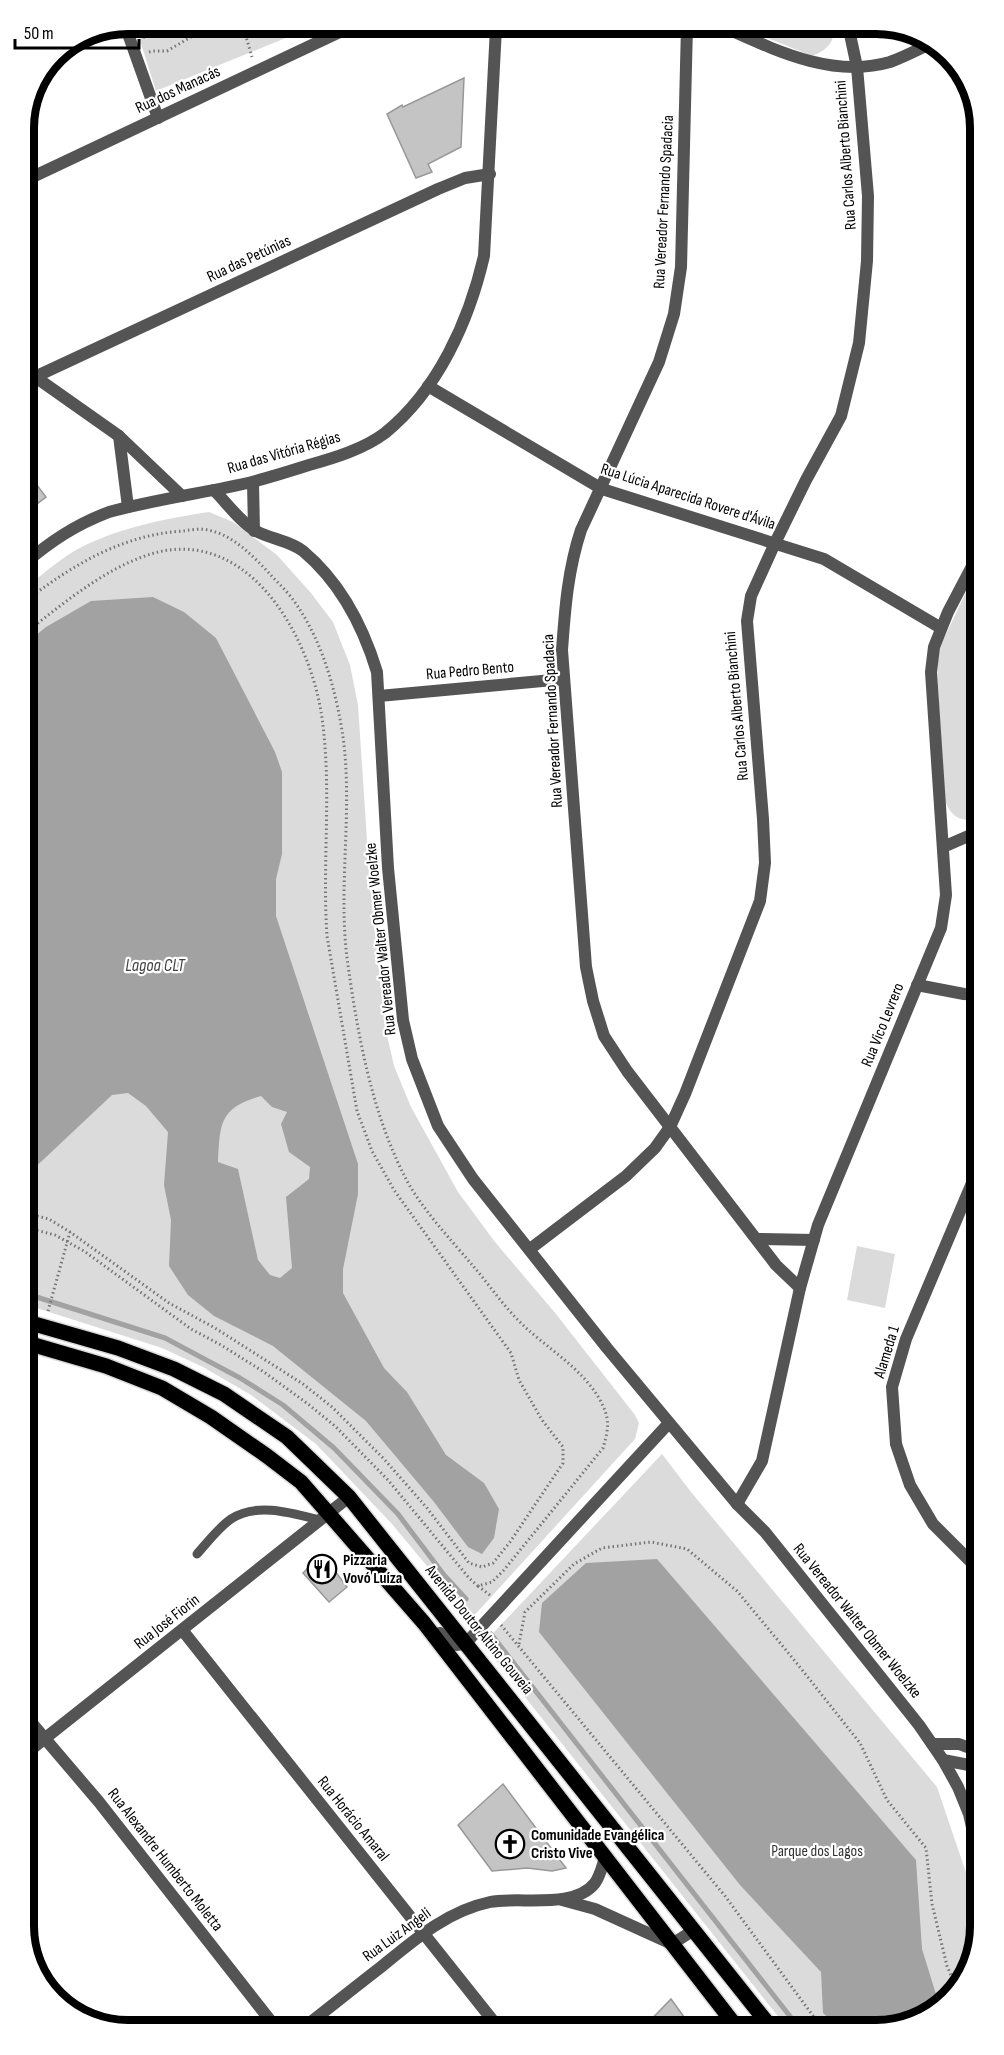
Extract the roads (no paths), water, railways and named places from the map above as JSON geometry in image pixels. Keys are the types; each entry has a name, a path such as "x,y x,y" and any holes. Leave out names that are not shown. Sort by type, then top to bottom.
{"main road":[{"name":"Avenida Doutor Altino Gouveia","path":"34,1324 118,1348 174,1369 224,1394 287,1437 349,1497 765,2020"},
{"path":"34,1345 106,1366 162,1388 211,1417 301,1482 324,1516 424,1623 672,1944 723,2017"}],"street":[{"path":"128,34 158,118"},
{"name":"Rua dos Manacás","path":"35,176 335,34"},
{"name":"Rua das Vitória Régias","path":"35,555 52,540 87,520 128,507 253,482 345,454 384,434 412,405 428,386 463,322 477,286 484,256 496,34"},
{"name":"Rua Vereador Fernando Spadacia","path":"687,35 681,267 674,314 658,362 602,489 581,530 572,558 565,600 564,679 586,967 593,1001 604,1036 627,1071 776,1265 800,1288"},
{"path":"742,35 802,60 857,67 890,62 923,47"},
{"name":"Rua Carlos Alberto Bianchini","path":"530,1249 626,1176 655,1148 670,1127 760,901 765,863 764,841 747,621 751,596 775,543 841,416 859,343 867,261 868,196 857,67 850,35"},
{"name":"Rua das Petúnias","path":"35,378 438,189 465,178 490,174"},
{"path":"35,383 119,435 182,496"},
{"name":"Rua Lúcia Aparecida Rovere d'Ávila","path":"428,386 602,489 824,559 941,628"},
{"path":"119,435 128,507"},
{"path":"253,482 254,531"},
{"name":"Rua Vereador Walter Obmer Woelzke","path":"213,490 254,531 301,549 329,577 349,606 368,644 377,672 388,868 403,1020 412,1059 438,1126 473,1179 607,1348 737,1504 765,1532 932,1744 958,1787 970,1818"},
{"name":"Rua Vico Levrero","path":"737,1504 762,1461 800,1288 818,1225 941,928 946,895 931,672 934,647 941,628 970,570"},
{"name":"Rua Pedro Bento","path":"379,696 564,679"},
{"path":"943,847 970,835"},
{"path":"917,985 970,994"},
{"name":"Alameda 1","path":"970,1188 906,1339 892,1387 896,1444 910,1485 933,1524 970,1561"},
{"path":"757,1239 814,1240"},
{"path":"424,1623 436,1629 449,1644 458,1646 466,1643 669,1423"},
{"name":"Rua José Fiorin","path":"34,1747 349,1497"},
{"name":"Rua Horácio Amaral","path":"183,1631 492,2020"},
{"name":"Rua Alexandre Humberto Moletta","path":"34,1725 99,1802 270,2020"},
{"path":"932,1744 959,1744 970,1748"},
{"path":"943,1760 970,1766"},
{"name":"Rua Luiz Angeli","path":"561,1900 593,1886 599,1877 605,1858"},
{"name":"Rua Luiz Angeli","path":"313,2020 423,1933 458,1913 491,1902 561,1900 595,1909 672,1944"},
{"path":"672,1944 694,1930"}],"lane":[{"path":"197,1554 231,1519 249,1513 286,1511 324,1516"}],"water":[{"name":"Lagoa CLT","path":"153,597 184,612 216,638 275,752 282,772 282,854 276,879 276,916 358,1164 358,1194 343,1269 343,1293 384,1368 407,1392 446,1455 484,1483 499,1509 494,1538 482,1554 468,1547 434,1502 366,1421 273,1346 214,1316 188,1295 169,1266 171,1220 164,1185 168,1132 146,1106 128,1093 112,1095 34,1168 35,636 46,627 91,601","holes":["261,1096 272,1107 287,1112 281,1124 289,1152 310,1167 309,1179 286,1197 292,1268 280,1278 270,1275 258,1260 238,1169 218,1162 220,1136 225,1118 237,1106"]},
{"name":"Parque dos Lagos","path":"657,1559 916,1860 922,1949 937,1997 933,2001 923,2008 894,2019 831,2020 823,2013 821,1972 740,1885 539,1632 542,1603 586,1563"}],"waterway":[{"path":"34,1296 165,1338 240,1378 283,1405 334,1448 398,1514 444,1575 466,1599"},
{"path":"491,1634 793,2020"}],"place":[{"name":"Pizzaria Vovó Luíza","path":"322,1569"},
{"name":"Comunidade Evangélica Cristo Vive","path":"510,1844"}]}
